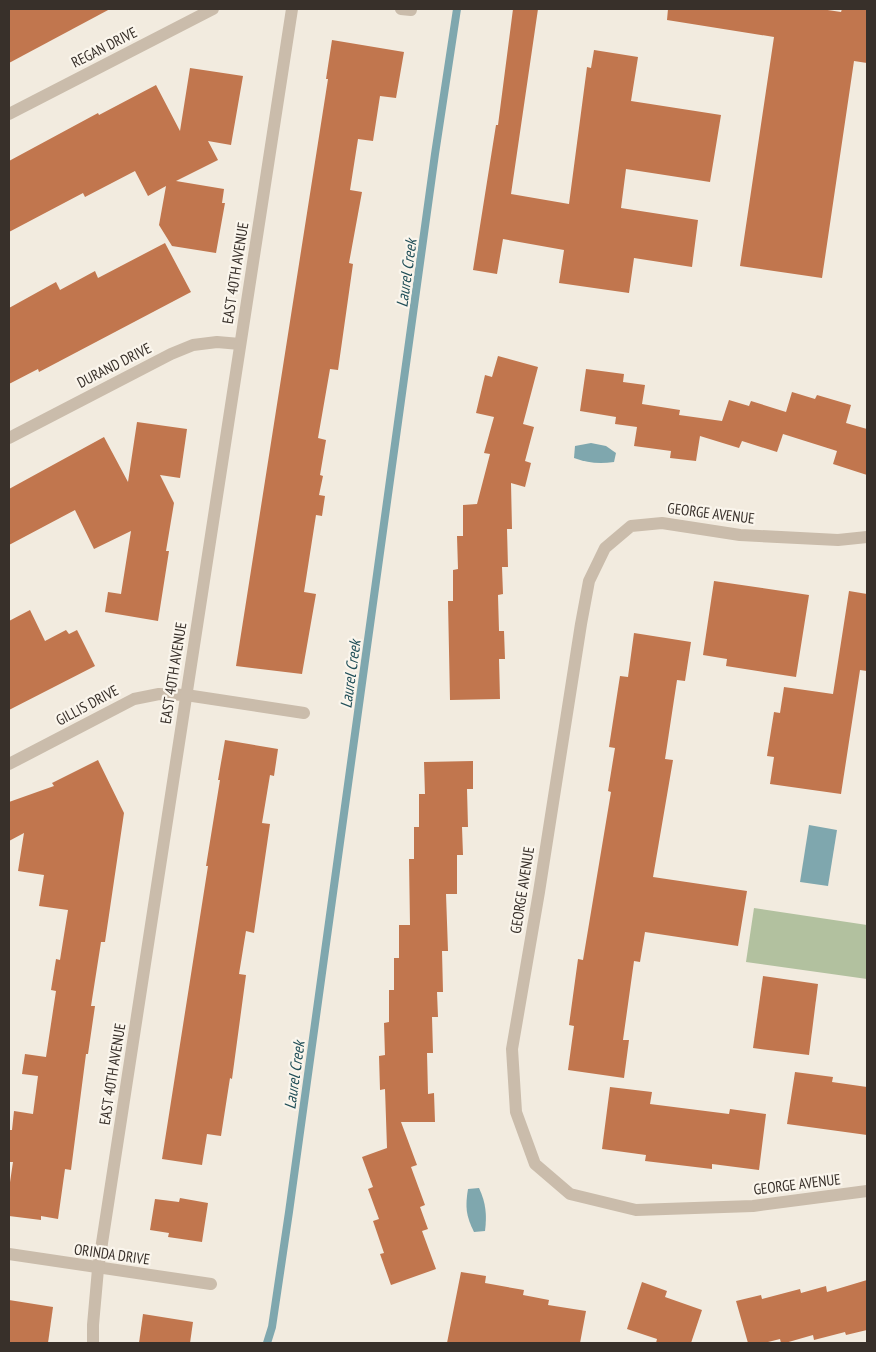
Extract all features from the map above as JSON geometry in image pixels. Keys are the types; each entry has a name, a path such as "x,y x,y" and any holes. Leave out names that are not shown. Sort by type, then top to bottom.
{"street":[{"name":"REGAN DRIVE","path":"9,114 213,9"},
{"name":"EAST 40TH AVENUE","path":"93,1343 98,1269 292,9"},
{"name":"DURAND DRIVE","path":"9,438 171,354 194,344 217,342 240,344"},
{"name":"GEORGE AVENUE","path":"867,537 838,540 740,535 662,523 631,526 605,548 589,581 581,624 512,1049 516,1112 534,1164 570,1194 636,1210 753,1206 867,1190"},
{"name":"GILLIS DRIVE","path":"9,764 134,698 159,694 186,695 304,713"},
{"name":"ORINDA DRIVE","path":"9,1254 98,1269 211,1284"}],"green space":[{"path":"754,908 867,925 867,979 746,962"}],"water":[{"path":"591,443 606,446 616,453 614,462 594,463 574,458 575,446"},
{"path":"809,825 837,830 828,886 800,882"},
{"path":"479,1188 485,1209 485,1231 474,1232 469,1221 466,1206 467,1195 468,1189"}],"building":[{"path":"9,9 110,9 9,63"},
{"path":"513,9 538,9 511,194 569,204 587,67 591,68 594,50 638,57 631,101 721,115 710,182 626,169 621,208 698,220 692,267 634,258 629,293 559,283 564,250 503,239 497,274 473,270 496,125 498,125"},
{"path":"668,9 821,9 841,12 842,9 867,9 867,63 854,61 822,278 740,266 774,37 667,20"},
{"path":"332,40 404,52 396,98 380,96 373,141 358,139 350,190 362,192 349,263 353,264 338,370 330,369 318,438 326,440 320,475 323,476 319,495 325,496 322,516 316,515 304,592 316,594 302,674 236,666 328,79 326,79"},
{"path":"190,68 243,76 231,145 208,141 218,160 176,181 224,189 222,203 225,203 216,253 172,246 159,225 166,186 148,196 135,171 85,197 83,193 9,232 9,161 98,113 99,115 156,85 180,131"},
{"path":"165,243 191,292 39,372 38,369 9,384 9,308 56,282 60,290 95,271 98,278"},
{"path":"498,356 538,367 523,424 534,427 525,461 531,463 525,487 511,483 512,529 507,529 508,567 502,567 503,594 498,595 499,631 504,631 505,659 499,659 500,699 450,700 448,601 453,601 453,570 458,569 457,536 463,536 463,505 477,504 490,454 484,453 494,417 476,413 485,375 492,377"},
{"path":"586,369 624,374 623,382 645,385 642,404 680,410 679,415 722,421 729,400 749,406 751,401 786,412 792,392 815,399 817,395 851,405 846,423 867,429 867,475 833,464 837,451 783,434 777,452 742,441 739,448 700,436 696,461 670,458 671,451 634,446 637,427 615,424 616,417 580,411"},
{"path":"137,422 187,429 180,478 160,475 174,503 158,621 105,612 108,592 121,594 131,531 94,549 75,510 9,545 9,489 104,437 128,482"},
{"path":"714,581 809,595 796,677 726,666 727,659 703,655"},
{"path":"849,591 867,594 867,671 860,670 841,794 770,784 774,757 767,756 774,712 780,713 784,687 833,694"},
{"path":"30,610 45,641 66,630 69,634 77,630 95,666 9,710 9,621"},
{"path":"634,633 691,642 685,681 677,680 665,759 673,760 653,877 747,891 738,946 645,932 640,962 634,961 623,1040 629,1040 624,1078 568,1070 574,1026 569,1025 578,959 583,960 611,792 608,791 615,748 609,747 620,676 628,677"},
{"path":"225,740 278,749 274,776 270,775 262,823 270,824 254,933 246,931 239,974 246,975 232,1079 230,1078 221,1136 207,1134 202,1165 162,1159 208,866 206,866"},
{"path":"98,760 124,813 105,942 101,942 91,1006 95,1006 88,1054 86,1054 71,1170 65,1169 58,1219 41,1216 41,1220 9,1216 9,1189 13,1162 9,1162 9,1130 12,1130 14,1111 33,1114 38,1076 22,1074 25,1054 46,1057 56,991 51,990 56,959 60,960 68,910 39,906 44,875 18,871 24,833 9,841 9,802 54,786 52,783"},
{"path":"473,761 473,789 467,789 468,827 462,827 463,855 457,855 457,894 446,894 448,951 442,951 443,992 437,992 438,1017 432,1017 433,1053 427,1053 428,1094 434,1093 435,1122 401,1122 417,1165 411,1167 425,1205 420,1207 428,1229 422,1231 436,1269 391,1285 380,1254 384,1253 373,1221 379,1219 368,1189 373,1187 362,1157 387,1148 385,1089 380,1090 379,1056 385,1055 384,1023 389,1022 389,990 394,990 394,958 399,958 399,925 410,925 409,859 414,859 414,827 419,827 419,794 425,794 424,762"},
{"path":"763,976 818,984 809,1055 753,1048"},
{"path":"795,1072 833,1077 832,1082 867,1087 867,1135 787,1124"},
{"path":"610,1087 652,1092 650,1104 729,1114 730,1109 766,1114 759,1170 712,1164 712,1169 645,1161 646,1155 602,1149"},
{"path":"180,1198 208,1203 202,1242 168,1237 169,1233 150,1230 155,1199 179,1202"},
{"path":"461,1272 486,1276 485,1283 524,1290 523,1295 549,1300 548,1305 586,1311 580,1343 447,1343"},
{"path":"867,1280 867,1330 846,1335 845,1332 814,1340 813,1335 785,1343 781,1343 780,1339 764,1343 748,1343 736,1301 761,1295 762,1299 800,1289 801,1293 826,1286 827,1292"},
{"path":"642,1282 667,1291 665,1297 702,1310 691,1343 656,1343 657,1339 627,1329"},
{"path":"9,1300 53,1307 48,1343 9,1343"},
{"path":"143,1314 193,1322 190,1343 139,1343"}],"waterway":[{"name":"Laurel Creek","path":"267,1343 272,1327 289,1212 435,154 457,9"}]}
